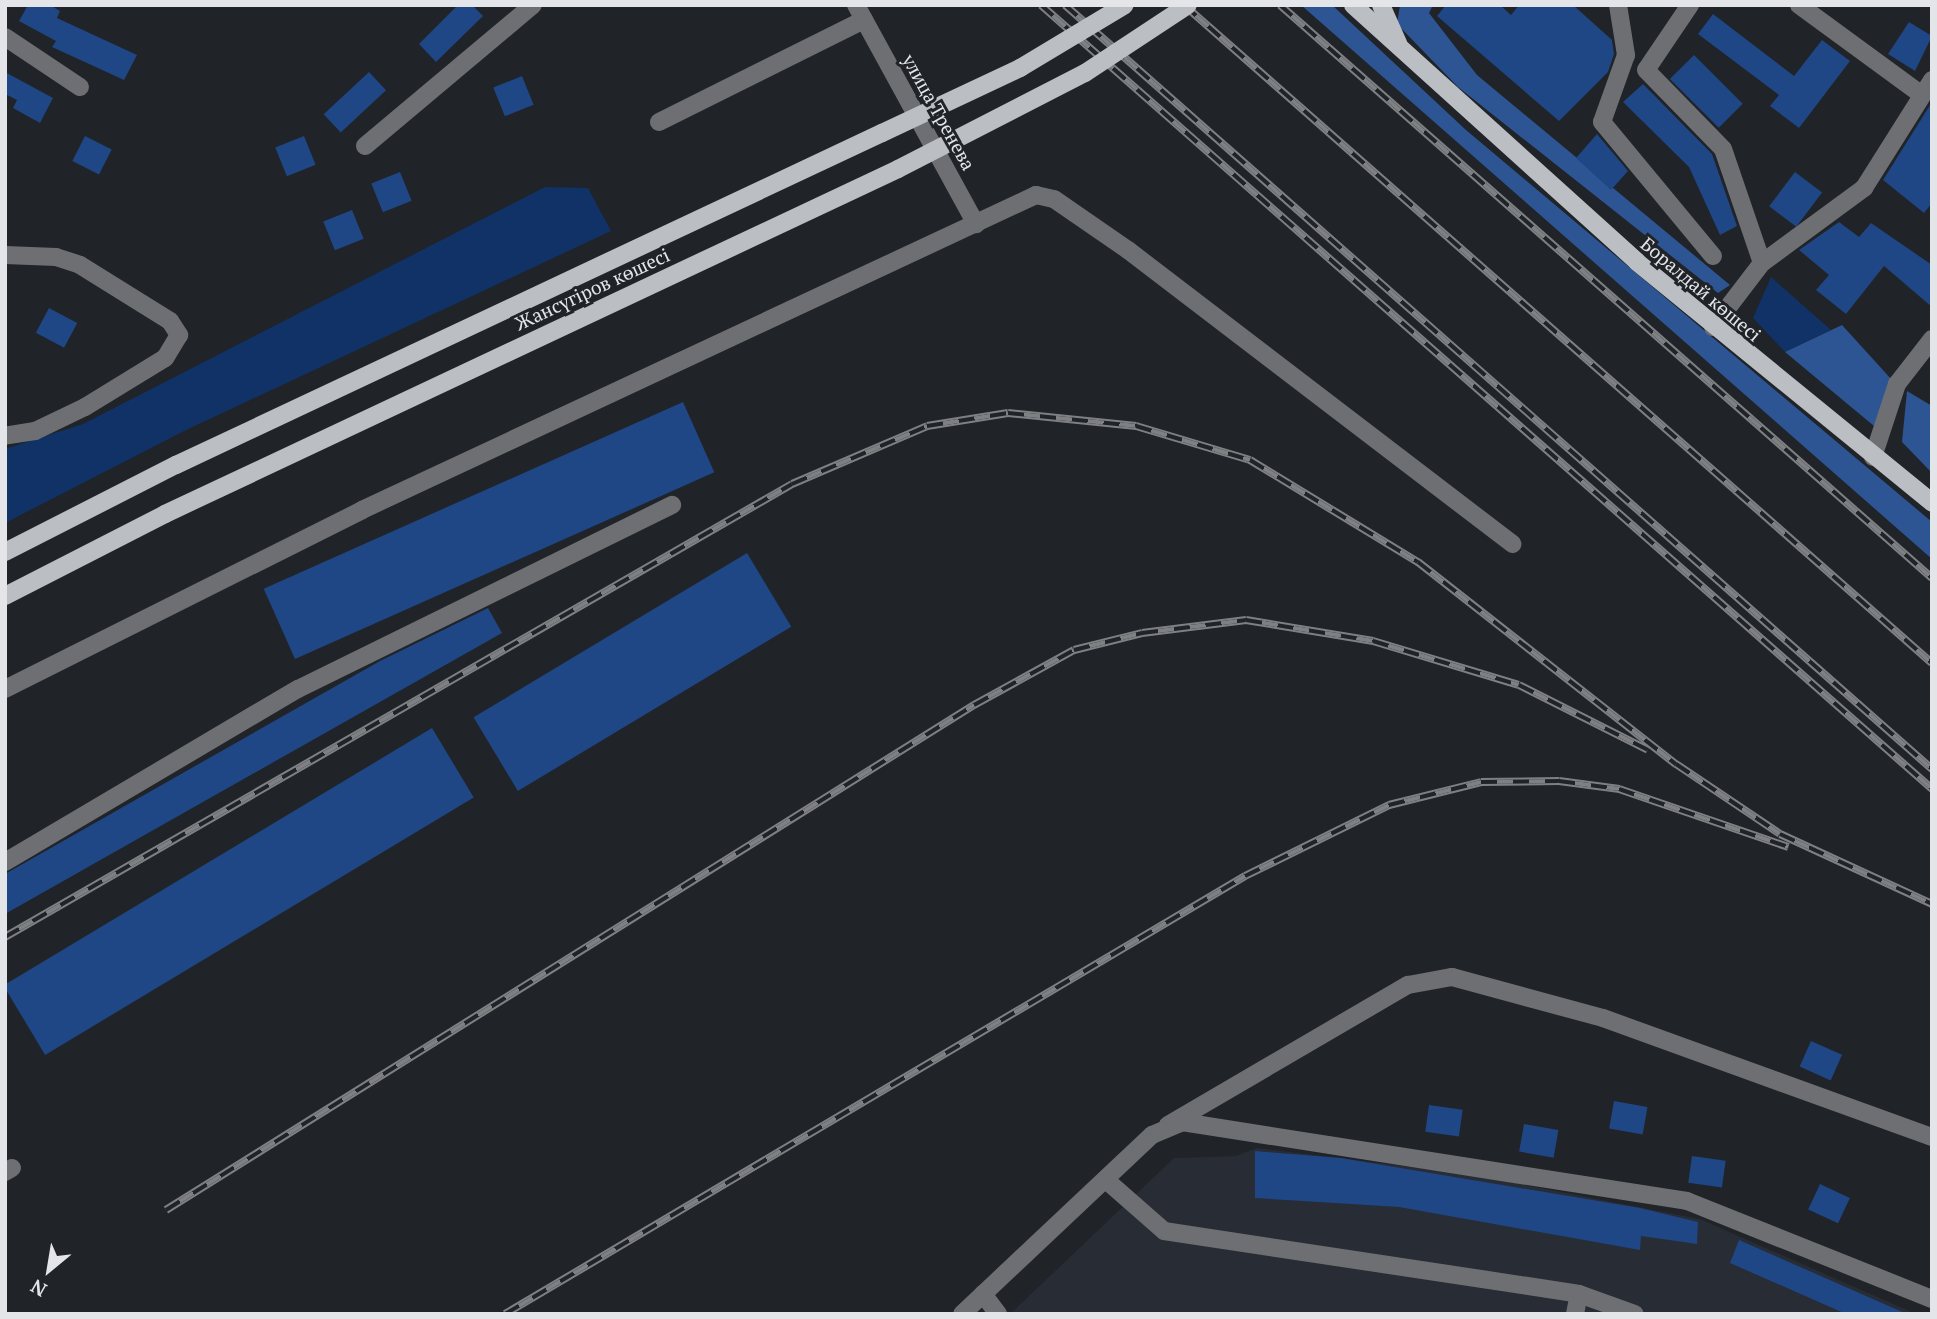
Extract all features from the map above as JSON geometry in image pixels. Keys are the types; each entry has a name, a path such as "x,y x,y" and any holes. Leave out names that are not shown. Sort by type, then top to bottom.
{"main road":[{"name":"Жансүгіров көшесі","path":"5,552 212,447 1020,68 1125,5"},
{"name":"Жансүгіров көшесі","path":"5,596 188,503 898,169 1086,73 1188,5"},
{"path":"1353,5 1450,100"},
{"path":"1381,5 1391,34 1450,100"},
{"name":"Боралдай көшесі","path":"1450,100 1713,327 1932,503"}],"street":[{"path":"365,146 533,5"},
{"path":"1618,5 1626,55 1602,122 1713,256"},
{"path":"1690,5 1646,70 1723,149 1762,263"},
{"path":"1713,327 1762,263 1864,187 1927,88 1798,5"},
{"name":"улица Тренева","path":"659,122 860,13 976,224"},
{"path":"5,37 80,87"},
{"path":"5,689 362,510 1036,195 1054,199 1512,544"},
{"path":"5,255 56,257 80,265 170,321 179,335 165,358 85,407 36,431 5,436"},
{"path":"1873,457 1897,384 1932,339"},
{"path":"5,862 298,689 672,505"},
{"path":"962,1314 1165,1127 1408,985 1452,977 1603,1018 1932,1137"},
{"path":"1165,1127 1182,1122 1371,1148 1687,1201 1932,1300"},
{"path":"1106,1180 1164,1231 1578,1294 1635,1314"},
{"path":"983,1294 998,1314"},
{"path":"1576,1314 1578,1294"}],"shaded area":[{"path":"1301,5 1332,5 1466,130 1932,522 1932,559"},
{"path":"1400,5 1433,5 1429,13 1477,75 1730,285 1718,293 1458,87 1397,24"},
{"path":"545,187 588,188 611,231 186,430 5,523 5,449 83,424"},
{"path":"1771,277 1831,330 1785,352 1753,318"},
{"path":"1842,325 1892,380 1874,426 1785,352"},
{"path":"1907,391 1932,406 1932,473 1902,442"},
{"path":"1257,1148 1468,1174 1700,1219 1916,1314 1010,1314 1174,1158 1236,1156"}],"building":[{"path":"28,5 50,5 60,11 57,18 137,55 124,80 52,47 56,41 19,21"},
{"path":"458,5 472,5 483,16 436,62 419,44"},
{"path":"1446,5 1500,5 1511,15 1519,5 1573,5 1612,40 1614,54 1608,72 1559,121 1437,16"},
{"path":"1713,14 1794,76 1822,40 1850,61 1799,128 1770,106 1779,95 1698,34"},
{"path":"1909,22 1932,36 1915,71 1888,54"},
{"path":"1694,55 1743,104 1719,128 1670,79"},
{"path":"5,72 53,98 40,123 13,108 17,100 5,94"},
{"path":"369,72 386,90 341,133 324,114"},
{"path":"522,76 534,105 505,116 493,88"},
{"path":"1643,84 1712,154 1737,226 1720,235 1689,167 1623,102"},
{"path":"1932,102 1932,203 1924,213 1883,180"},
{"path":"1597,134 1628,171 1611,190 1576,158"},
{"path":"85,136 112,150 99,175 72,161"},
{"path":"304,136 316,165 287,176 275,148"},
{"path":"400,172 412,201 383,212 371,184"},
{"path":"1795,172 1822,192 1796,227 1769,206"},
{"path":"352,210 364,239 335,250 323,222"},
{"path":"1839,222 1859,237 1871,223 1932,265 1932,307 1884,266 1846,314 1816,290 1829,275 1799,250"},
{"path":"49,308 77,323 64,348 36,333"},
{"path":"683,402 714,472 295,659 264,589"},
{"path":"747,553 791,627 518,791 474,717"},
{"path":"488,608 502,633 5,914 5,874 380,661"},
{"path":"432,728 474,797 45,1055 5,985"},
{"path":"1811,1041 1842,1055 1831,1080 1800,1067"},
{"path":"1614,1101 1647,1107 1643,1134 1609,1129"},
{"path":"1429,1105 1463,1110 1459,1136 1425,1132"},
{"path":"1524,1124 1558,1130 1554,1158 1519,1152"},
{"path":"1255,1151 1341,1158 1640,1208 1698,1222 1697,1244 1641,1236 1640,1250 1399,1207 1255,1198"},
{"path":"1692,1156 1726,1161 1722,1187 1688,1183"},
{"path":"1820,1184 1850,1198 1838,1223 1808,1209"},
{"path":"1739,1240 1907,1314 1846,1314 1730,1263"}],"railway":[{"path":"1041,5 1932,789"},
{"path":"1065,5 1932,769"},
{"path":"1184,5 1932,663"},
{"path":"1280,5 1932,578"},
{"path":"5,937 792,484 927,426 1008,413 1136,426 1250,460 1418,562 1676,764 1780,834 1932,904"},
{"path":"166,1210 974,705 1074,650 1142,633 1246,620 1373,641 1519,685 1648,750"},
{"path":"505,1314 1245,876 1389,805 1481,782 1559,781 1619,789 1788,847"}]}
